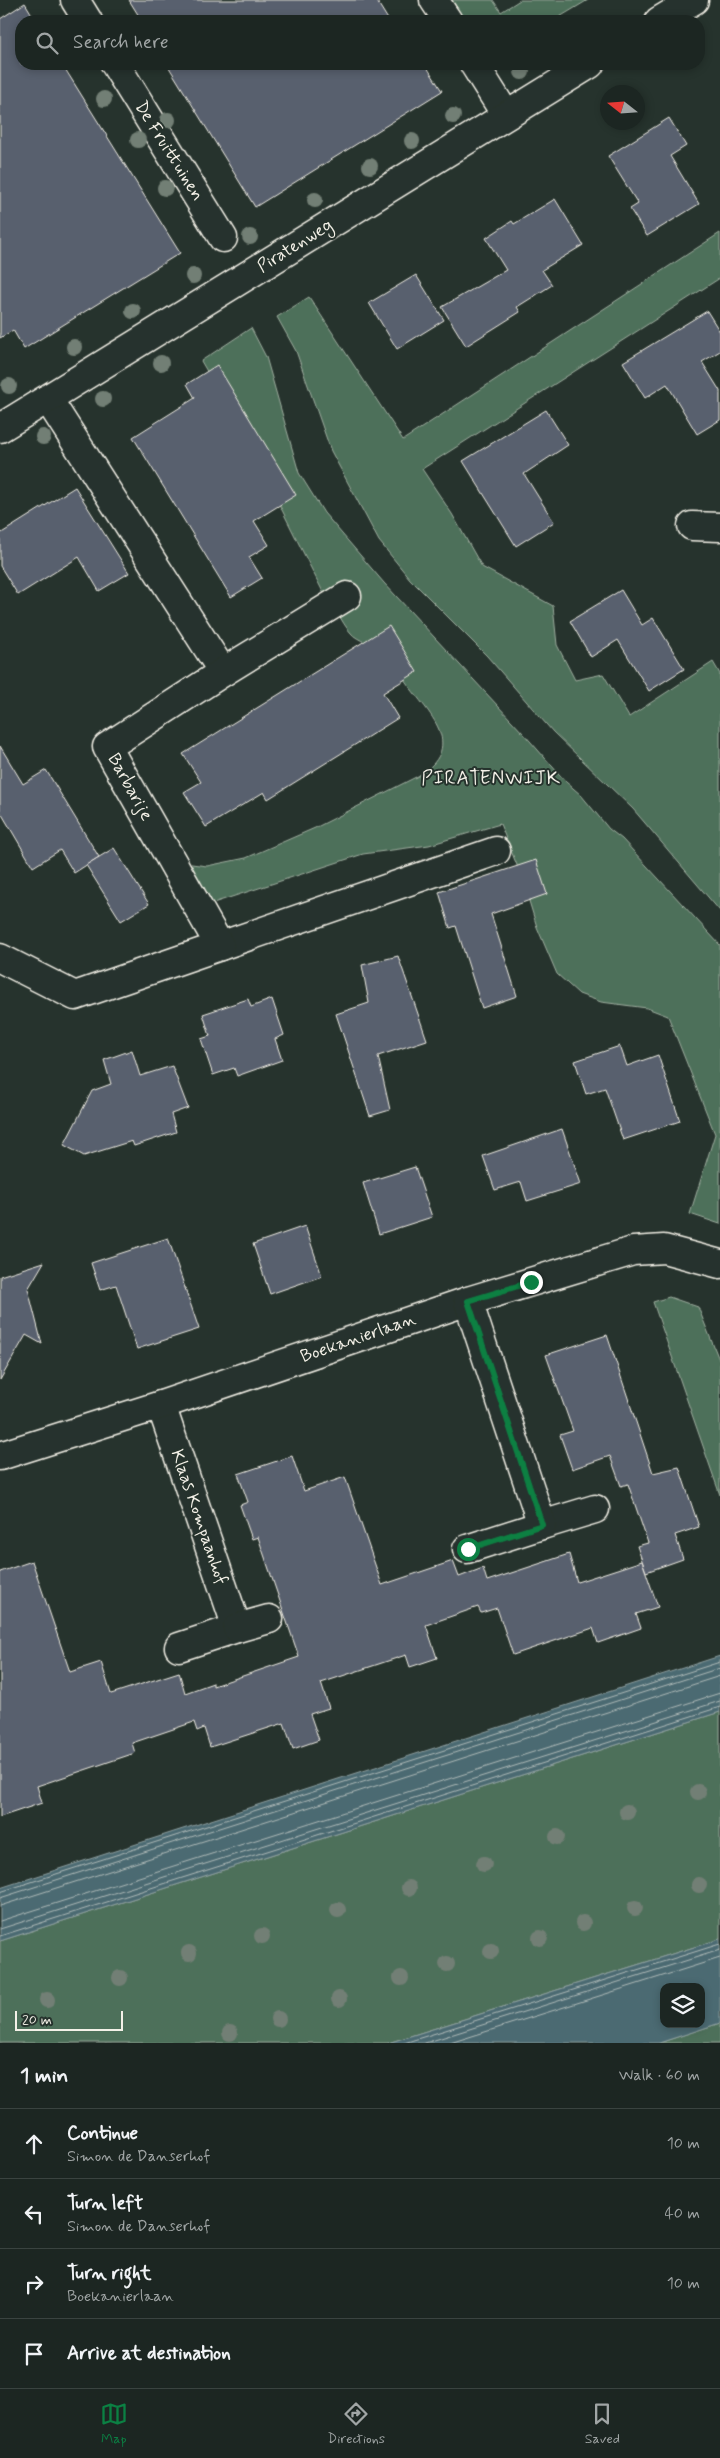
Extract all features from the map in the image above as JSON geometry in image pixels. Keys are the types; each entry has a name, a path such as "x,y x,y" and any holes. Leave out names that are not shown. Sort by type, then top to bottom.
{"street":[{"path":"75,0 84,15"},
{"path":"434,0 444,15"},
{"path":"669,15 694,0"},
{"name":"De Fruittuinen","path":"119,70 223,238"},
{"path":"478,70 506,115"},
{"name":"Piratenweg","path":"0,428 580,70"},
{"path":"48,398 223,672"},
{"path":"692,526 720,528"},
{"name":"Barbarije","path":"220,946 107,747 223,672 347,596"},
{"path":"0,958 75,996 496,851"},
{"name":"Boekanierlaan","path":"0,1456 161,1405 468,1301 633,1251 664,1249 720,1264"},
{"path":"468,1301 542,1525"},
{"name":"Klaas Kompaanhof","path":"161,1405 237,1628"},
{"path":"468,1549 595,1509"},
{"path":"179,1647 269,1619"}],"green space":[{"path":"452,0 493,0 501,12 520,0 588,0 563,15 461,15"},
{"path":"720,233 720,278 422,469 452,514 482,567 553,606 557,645 575,680 603,674 629,717 713,662 720,674 720,911 633,809 553,732 487,656 410,579 379,541 331,451 296,351 277,317 309,297 403,440"},
{"path":"251,328 266,357 299,473 324,513 384,583 566,782 581,795 609,829 622,839 720,945 720,1224 690,1214 715,1134 668,1016 647,1008 601,1002 579,994 557,974 537,927 521,875 500,824 429,845 363,854 201,907 176,862 207,866 246,858 315,828 418,776 432,765 440,754 442,743 440,732 434,720 388,655 354,636 325,596 249,444 201,361"},
{"path":"669,1297 698,1307 720,1362 720,1495 653,1302"},
{"path":"720,1712 720,1939 388,2043 0,2043 0,1941"},
{"path":"720,2023 720,2043 659,2043 705,2028"}],"water":[{"path":"720,1656 720,1712 0,1941 0,1888"},
{"path":"720,1939 720,2023 705,2028 705,1983 660,1983 660,2028 705,2028 659,2043 388,2043"}],"building":[{"path":"129,0 376,0 385,15 138,15"},
{"path":"25,3 32,15 15,15 15,70 66,70 180,253 24,349 13,330 0,338 0,19"},
{"path":"171,70 429,70 442,91 255,207"},
{"path":"669,118 686,146 670,156 699,204 647,236 630,209 638,204 608,156"},
{"path":"555,199 583,245 542,270 552,285 517,307 520,312 466,346 442,307 506,270 486,238 512,221 514,224"},
{"path":"416,275 444,320 397,349 369,303"},
{"path":"707,311 720,332 720,351 702,362 720,391 720,420 697,434 667,384 645,398 623,362"},
{"path":"217,365 296,495 254,521 269,545 249,557 262,578 231,597 133,437 195,398 187,384"},
{"path":"546,410 568,445 524,474 554,522 516,546 463,461"},
{"path":"75,487 129,573 99,591 79,557 18,595 0,566 0,534"},
{"path":"621,590 642,625 653,618 684,669 649,691 618,640 591,657 570,621"},
{"path":"389,626 417,672 383,693 398,718 268,799 264,792 206,827 184,792 201,782 183,754"},
{"path":"0,746 23,784 46,770 99,857 74,873 60,850 33,867 0,811"},
{"path":"114,848 149,904 121,921 86,865"},
{"path":"536,860 547,894 491,914 517,996 482,1008 456,926 450,928 439,892"},
{"path":"398,956 427,1040 378,1056 390,1110 370,1116 336,1014 369,1003 362,965"},
{"path":"248,999 251,1007 272,999 284,1035 275,1039 282,1060 237,1076 234,1068 213,1075 201,1039 210,1036 203,1014"},
{"path":"620,1046 627,1066 658,1055 680,1121 623,1140 605,1088 586,1094 575,1061"},
{"path":"132,1050 140,1076 172,1066 188,1108 171,1114 176,1132 134,1146 132,1141 84,1156 64,1145 92,1091 111,1084 104,1060"},
{"path":"562,1129 581,1184 527,1201 521,1182 495,1190 483,1156"},
{"path":"415,1167 432,1217 379,1234 363,1183"},
{"path":"305,1226 322,1276 270,1294 253,1244"},
{"path":"168,1238 199,1329 137,1349 116,1285 100,1290 91,1263"},
{"path":"44,1262 28,1289 42,1344 26,1335 0,1380 0,1276"},
{"path":"607,1335 653,1473 679,1467 699,1527 675,1535 683,1559 646,1572 637,1546 648,1543 628,1484 621,1486 610,1456 572,1469 560,1435 573,1431 546,1355"},
{"path":"292,1456 304,1491 345,1477 382,1585 453,1561 459,1577 483,1568 487,1581 569,1554 577,1582 642,1561 658,1607 636,1614 641,1628 598,1643 593,1628 513,1655 497,1608 481,1613 478,1607 426,1625 437,1658 410,1667 406,1655 321,1683 329,1708 310,1714 319,1740 293,1749 284,1723 210,1747 204,1728 197,1731 194,1722 132,1743 135,1753 37,1786 42,1803 0,1817 0,1572 32,1561 70,1672 101,1662 111,1694 179,1672 185,1693 213,1683 213,1686 299,1657 258,1537 252,1539 240,1505 248,1502 238,1474"}],"district":[{"name":"PIRATENWIJK","path":"491,778"}],"route":[{"path":"468,1549 542,1525 482,1338 468,1301 531,1282"}]}
